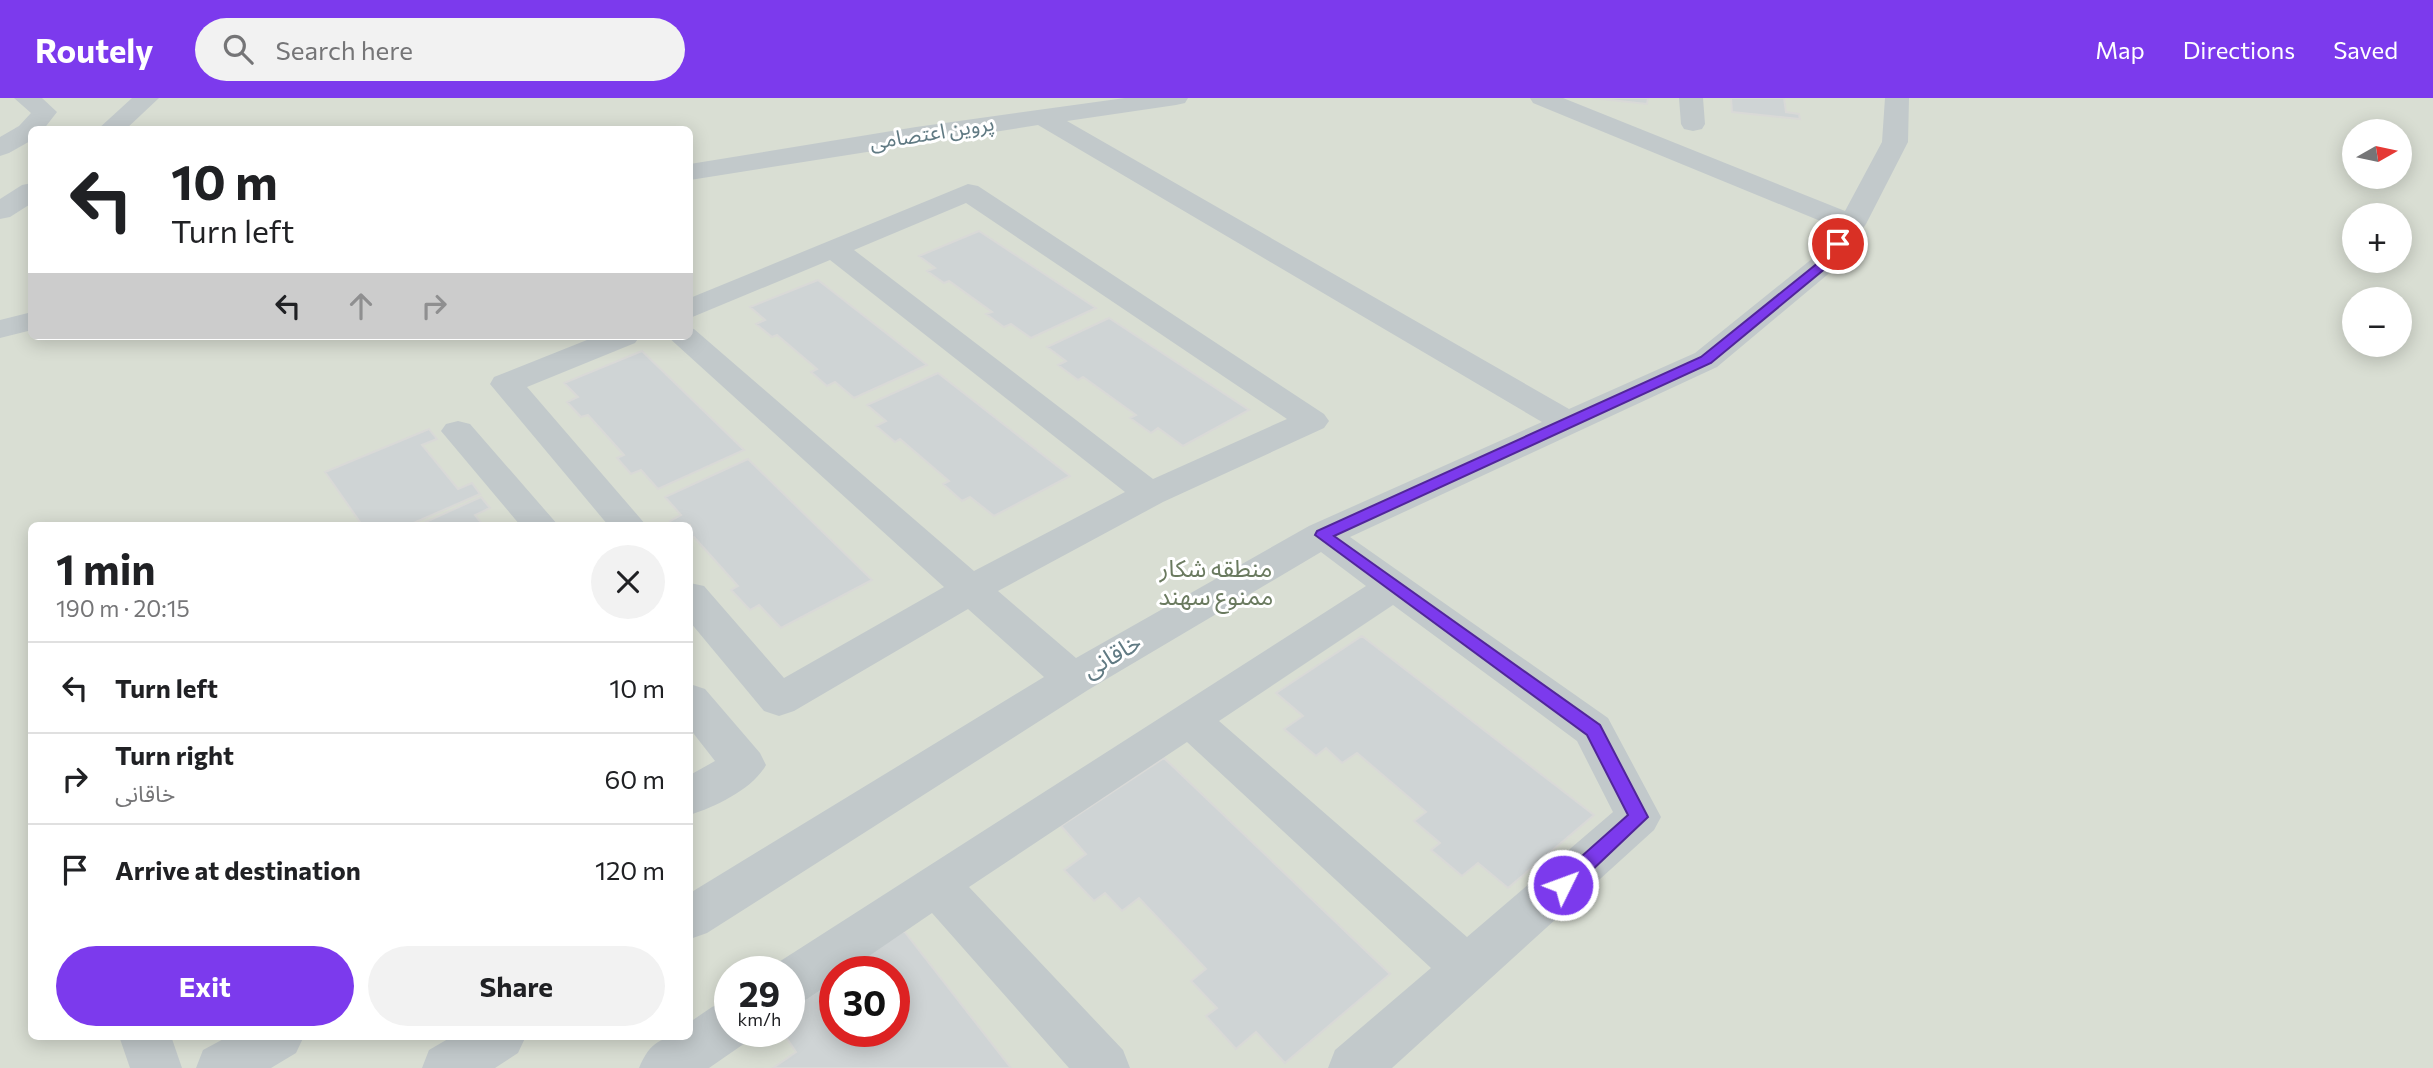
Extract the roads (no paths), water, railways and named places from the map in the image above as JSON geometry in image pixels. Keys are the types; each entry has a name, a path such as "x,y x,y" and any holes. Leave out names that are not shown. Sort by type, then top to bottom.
{"street":[{"path":"26,98 45,112 32,126"},
{"path":"114,126 146,98"},
{"name":"پروین اعتصامی","path":"693,172 1176,98"},
{"path":"1542,98 1852,224"},
{"path":"1691,98 1693,124"},
{"name":"خاقانی","path":"693,916 1073,679 1322,535 1706,360 1823,264 1852,224 1895,142 1897,98"},
{"path":"1042,117 1570,424"},
{"path":"0,148 28,131"},
{"path":"693,308 968,192 1312,421 1150,494 971,589 779,700 693,600"},
{"path":"0,211 28,194"},
{"path":"834,249 1150,494"},
{"path":"0,329 28,322"},
{"path":"614,340 506,384 625,522"},
{"path":"688,340 1073,679"},
{"path":"458,431 537,522"},
{"path":"1322,535 1593,730 1638,817 1354,1068"},
{"path":"805,972 1394,586"},
{"path":"693,704 744,765 693,795"},
{"path":"1189,719 1468,969"},
{"path":"936,884 1104,1068"},
{"path":"665,1068 714,1035"},
{"path":"146,1040 156,1068"},
{"path":"222,1068 271,1040"},
{"path":"448,1068 494,1040"}],"park label":[{"name":"منطقه شکار ممنوع سهند","path":"1216,583"}]}
